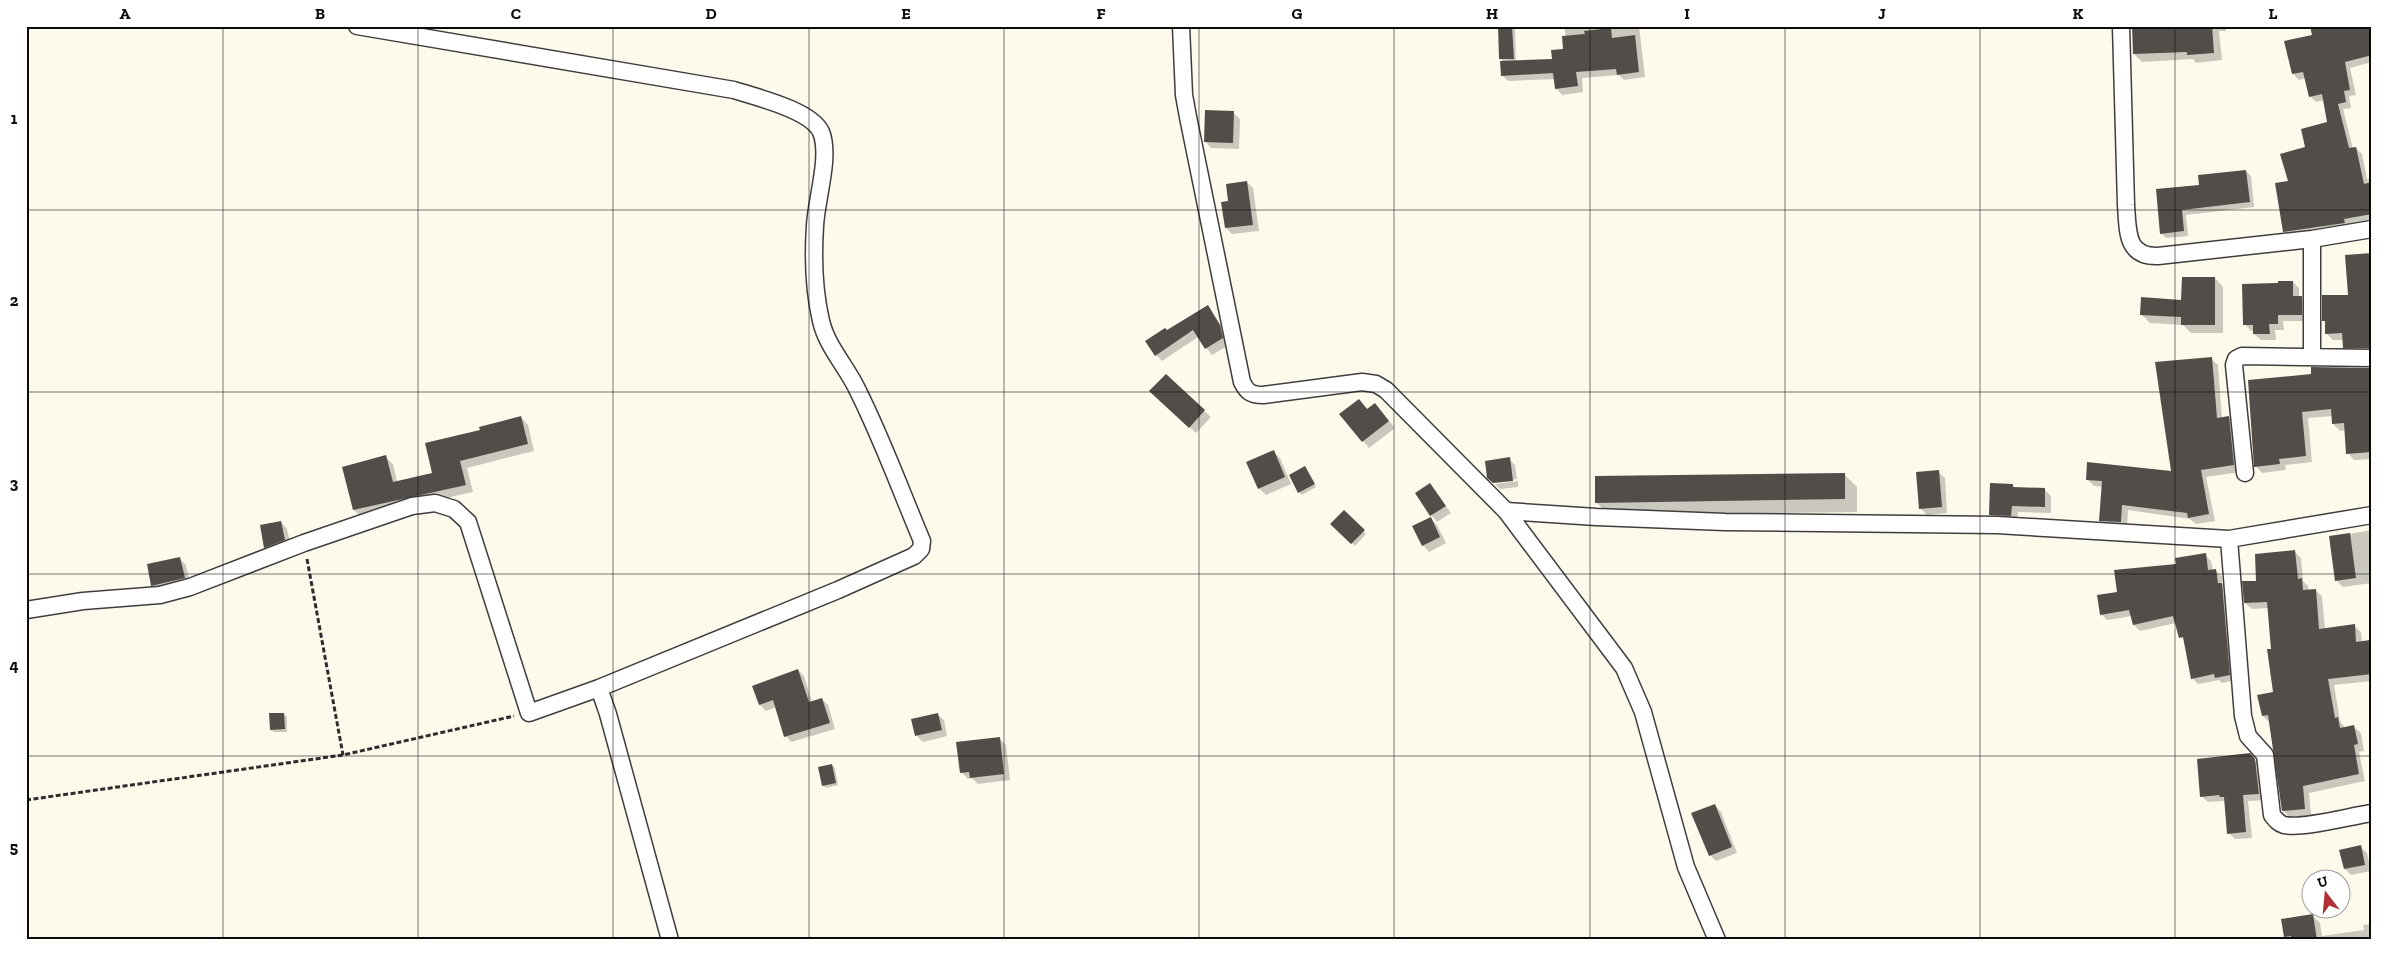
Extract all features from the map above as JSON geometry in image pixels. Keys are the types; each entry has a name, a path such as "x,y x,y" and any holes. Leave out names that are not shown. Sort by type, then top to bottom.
{"street":[{"path":"26,610 83,601 160,596 190,587 412,506 434,503 454,509 468,522 529,713 599,688 838,590 914,556 921,549 922,541 858,389 835,355 821,321 815,273 815,225 824,151 821,132 808,119 774,102 734,90 356,26"},
{"path":"1181,26 1184,95 1242,382 1246,390 1253,395 1263,395 1362,382 1376,384 1386,390 1506,511 1624,668 1643,712 1686,867 1717,940"},
{"path":"2121,26 2126,206 2128,229 2136,251 2144,257 2158,256 2312,239 2372,229"},
{"path":"2312,239 2312,357"},
{"path":"2245,473 2234,365 2236,359 2242,356 2372,358"},
{"path":"1506,511 1716,521 1997,525 2229,539 2372,515"},
{"path":"2229,539 2243,716 2248,736 2265,755 2272,815 2277,822 2285,825 2372,813"},
{"path":"599,688 608,714 670,940"}],"path":[{"path":"304,544 343,755"},
{"path":"26,800 343,755 529,713"}],"building":[{"path":"1498,26 1512,26 1514,59 1499,59"},
{"path":"2132,26 2212,26 2214,53 2187,55 2187,52 2133,54"},
{"path":"2310,26 2368,26 2372,42 2372,55 2345,62 2350,90 2344,91 2346,102 2338,104 2349,148 2356,147 2364,184 2372,182 2372,214 2344,219 2345,223 2283,232 2275,183 2288,181 2280,154 2305,147 2301,129 2327,122 2322,94 2309,97 2303,72 2292,74 2284,41 2312,35"},
{"path":"1611,28 1612,38 1635,35 1639,72 1617,75 1616,69 1576,72 1578,86 1555,89 1553,73 1501,76 1500,61 1552,59 1551,50 1563,49 1562,36 1585,34 1584,31"},
{"path":"1205,110 1234,111 1233,143 1204,142"},
{"path":"2246,170 2250,202 2182,210 2184,231 2160,234 2156,189 2199,185 2198,175"},
{"path":"1247,181 1253,225 1225,228 1221,202 1228,201 1226,184"},
{"path":"2372,253 2372,348 2343,348 2342,333 2325,334 2325,321 2322,321 2322,295 2348,295 2345,255"},
{"path":"2182,277 2215,277 2215,325 2181,325 2181,317 2140,315 2141,297 2181,300"},
{"path":"2278,281 2293,281 2293,296 2302,296 2302,315 2278,315 2278,324 2269,324 2270,334 2253,334 2253,325 2243,325 2242,284 2278,283"},
{"path":"1208,305 1220,325 1223,338 1205,349 1193,330 1155,356 1145,341"},
{"path":"2212,357 2217,418 2229,416 2234,465 2201,470 2209,514 2188,518 2187,513 2122,505 2121,522 2099,521 2102,481 2086,480 2087,462 2171,471 2155,362"},
{"path":"2311,367 2372,368 2372,452 2346,454 2344,423 2332,424 2331,409 2302,412 2306,456 2279,459 2280,464 2254,467 2248,380 2311,374"},
{"path":"1166,374 1205,410 1189,428 1149,391"},
{"path":"1359,399 1367,409 1375,403 1389,421 1362,442 1339,414"},
{"path":"521,416 528,444 460,461 466,485 353,510 342,467 386,455 393,482 432,473 425,443 480,430 479,427"},
{"path":"1274,450 1285,477 1258,489 1246,462"},
{"path":"1510,457 1513,481 1493,483 1487,478 1485,461"},
{"path":"1305,466 1315,484 1298,493 1289,475"},
{"path":"1939,470 1942,507 1919,509 1916,472"},
{"path":"1845,473 1845,499 1595,503 1595,476"},
{"path":"1430,483 1446,506 1430,516 1415,493"},
{"path":"1990,483 2013,484 2013,487 2045,488 2045,507 2012,506 2011,516 1989,515"},
{"path":"1344,510 1365,530 1351,544 1330,524"},
{"path":"1431,517 1440,537 1422,546 1412,526"},
{"path":"281,521 285,540 264,548 260,525"},
{"path":"2350,533 2356,578 2335,581 2329,536"},
{"path":"2295,550 2298,579 2302,578 2303,590 2316,589 2319,629 2355,624 2356,642 2370,640 2372,674 2328,679 2335,718 2338,717 2340,728 2354,725 2358,744 2354,745 2359,774 2303,786 2305,809 2282,811 2268,715 2262,716 2257,695 2273,692 2267,649 2271,649 2267,602 2244,603 2242,581 2256,581 2255,554"},
{"path":"2206,553 2208,570 2216,569 2218,583 2222,583 2230,675 2215,678 2214,674 2191,679 2183,637 2179,638 2173,616 2133,625 2129,610 2100,615 2097,595 2117,592 2114,570 2176,564 2175,558"},
{"path":"180,557 185,578 151,586 147,564"},
{"path":"798,669 809,702 822,698 830,723 784,737 773,700 759,705 752,686"},
{"path":"269,713 284,713 285,729 270,730"},
{"path":"938,713 942,730 915,736 911,719"},
{"path":"1000,737 1004,774 970,778 969,772 960,773 956,742"},
{"path":"2250,753 2255,759 2259,794 2243,795 2246,832 2227,834 2224,797 2219,795 2200,797 2197,759"},
{"path":"832,764 836,783 822,786 818,767"},
{"path":"1715,804 1732,847 1709,856 1691,813"},
{"path":"2361,845 2365,865 2344,868 2339,850"},
{"path":"2300,916 2300,918 2314,918 2317,940 2291,940 2291,936 2284,937 2281,919"}]}
